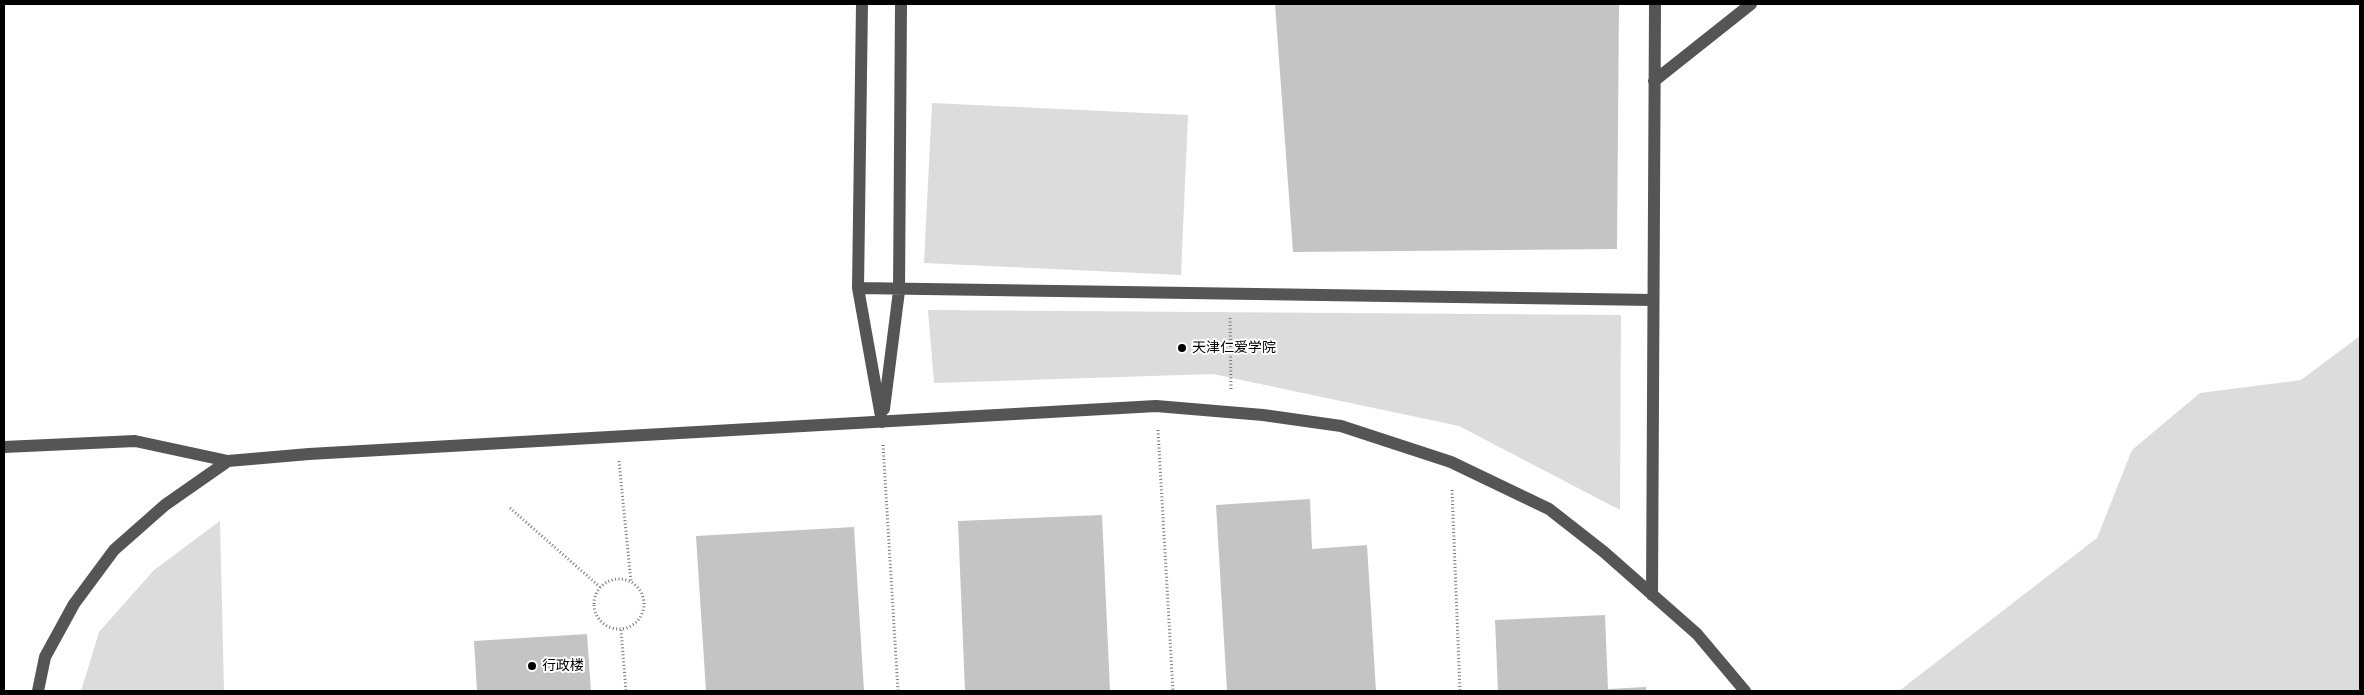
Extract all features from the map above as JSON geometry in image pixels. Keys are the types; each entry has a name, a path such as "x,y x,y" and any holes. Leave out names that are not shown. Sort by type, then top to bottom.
{"street":[{"path":"862,4 858,288 882,422"},
{"path":"882,422 899,290 901,4"},
{"path":"1652,595 1655,4"},
{"path":"1654,81 1752,4"},
{"path":"858,288 899,290 1230,292 1653,300"},
{"path":"4,447 136,441 228,461 309,454 1156,406 1341,426 1451,462 1549,509 1604,552 1697,634 1745,691"},
{"path":"38,691 45,657 74,604 114,550 165,505 228,461"}],"path":[{"path":"1230,292 1231,413"},
{"path":"1156,406 1173,691"},
{"path":"882,422 898,691"},
{"path":"617,437 631,582"},
{"path":"1451,462 1460,691"},
{"path":"510,508 600,587"},
{"path":"615,579 631,582 642,594 644,610 636,624 622,630 605,626 598,620 594,612 596,594 600,587 615,579"},
{"path":"622,630 626,691"}],"shaded area":[{"path":"932,103 1188,115 1181,275 924,263"},
{"path":"928,310 1621,315 1620,510 1459,426 1213,374 934,383"},
{"path":"2360,336 2360,691 1899,691 2097,538 2132,450 2200,393 2301,380"},
{"path":"220,521 224,691 81,691 99,632 154,570"}],"building":[{"path":"1275,4 1619,4 1617,249 1293,252"},
{"path":"1310,499 1312,549 1367,545 1376,691 1227,691 1216,505"},
{"path":"1102,515 1110,691 965,691 958,521"},
{"path":"854,527 864,691 706,691 696,536"},
{"path":"1605,615 1608,689 1646,687 1646,691 1498,691 1495,620"},
{"name":"行政楼","path":"587,634 591,691 477,691 474,641"}],"place":[{"name":"天津仁爱学院","path":"1182,348"},
{"name":"行政楼","path":"532,666"}]}
